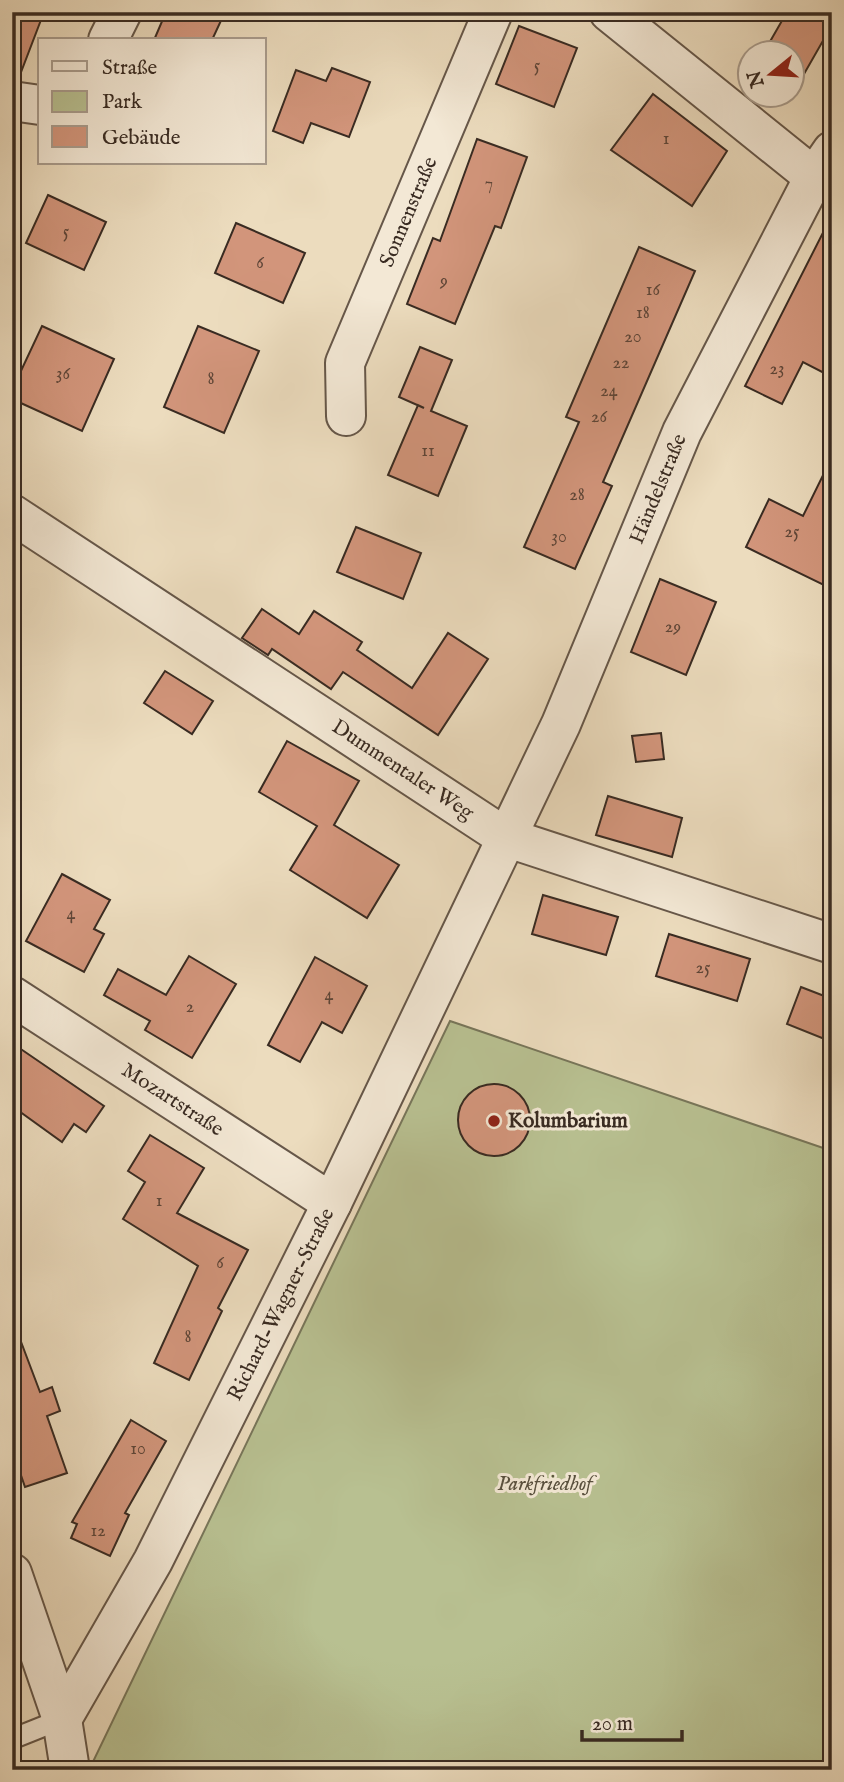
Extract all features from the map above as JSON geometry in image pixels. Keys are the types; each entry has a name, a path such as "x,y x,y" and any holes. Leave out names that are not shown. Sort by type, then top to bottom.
{"street":[{"path":"109,38 122,12"},
{"name":"Sonnenstraße","path":"346,416 345,363 493,12"},
{"path":"609,12 823,164"},
{"path":"12,101 38,105"},
{"name":"Händelstraße","path":"505,836 561,724 682,432 823,164"},
{"name":"Dummentaler Weg","path":"12,514 505,836 832,944"},
{"name":"Richard-Wagner-Straße","path":"62,1719 153,1561 332,1203 505,836"},
{"name":"Mozartstraße","path":"12,996 332,1203"},
{"path":"12,1573 62,1719 70,1770"}],"lane":[{"path":"12,1739 62,1719"}],"green space":[{"name":"Parkfriedhof","path":"450,1021 832,1151 832,1770 89,1770"}],"building":[{"path":"12,12 44,12 18,80 12,80"},
{"path":"166,12 225,12 213,38 155,38"},
{"path":"787,12 808,12 832,25 806,70 806,38 772,38"},
{"path":"519,26 577,48 554,107 496,84"},
{"path":"332,68 370,82 349,137 311,123 303,143 273,131 296,70 326,81"},
{"path":"653,94 727,151 692,206 611,150"},
{"path":"477,139 527,157 501,228 495,226 455,324 407,304 433,238 440,241"},
{"path":"48,195 106,222 84,270 26,243"},
{"path":"832,215 832,377 803,362 782,404 745,386"},
{"path":"236,223 305,253 283,303 215,273"},
{"path":"639,247 695,271 603,482 612,486 575,569 524,547 579,422 566,417"},
{"path":"42,326 114,359 82,431 12,399 12,390"},
{"path":"198,326 259,351 224,433 164,407"},
{"path":"420,347 452,360 431,411 467,426 438,496 388,475 418,405 399,397"},
{"path":"832,457 832,589 746,547 769,499 803,516"},
{"path":"356,527 421,553 403,599 337,572"},
{"path":"660,579 716,602 686,675 631,652"},
{"path":"262,609 299,634 314,611 362,642 357,650 412,688 448,633 488,659 438,735 343,672 331,689 272,649 268,655 242,638"},
{"path":"165,671 213,701 192,734 144,703"},
{"path":"661,733 664,759 636,762 632,736"},
{"path":"287,741 359,781 334,825 399,865 367,918 290,870 317,826 259,792"},
{"path":"608,796 682,818 672,857 596,835"},
{"path":"62,874 110,900 94,929 104,934 84,972 26,941"},
{"path":"543,895 618,917 606,955 532,934"},
{"path":"669,934 750,959 737,1001 656,976"},
{"path":"189,956 236,984 192,1058 145,1030 150,1021 104,995 118,969 166,995"},
{"path":"315,957 367,986 342,1033 322,1022 300,1062 268,1045"},
{"path":"801,987 832,999 832,1042 787,1024"},
{"path":"12,1043 104,1106 86,1132 74,1124 62,1142 12,1106"},
{"name":"Kolumbarium","path":"494,1084 514,1090 524,1100 530,1120 524,1140 514,1150 494,1156 474,1150 464,1140 458,1120 464,1100 474,1090"},
{"path":"150,1135 204,1168 177,1213 248,1250 218,1308 222,1311 189,1380 154,1363 198,1266 123,1219 145,1182 128,1171"},
{"path":"12,1326 15,1326 40,1392 52,1387 60,1411 47,1416 67,1473 25,1487 12,1449"},
{"path":"131,1420 166,1441 125,1513 129,1515 110,1556 71,1538 77,1524 72,1522"}],"place":[{"name":"Kolumbarium","path":"494,1121"}]}
